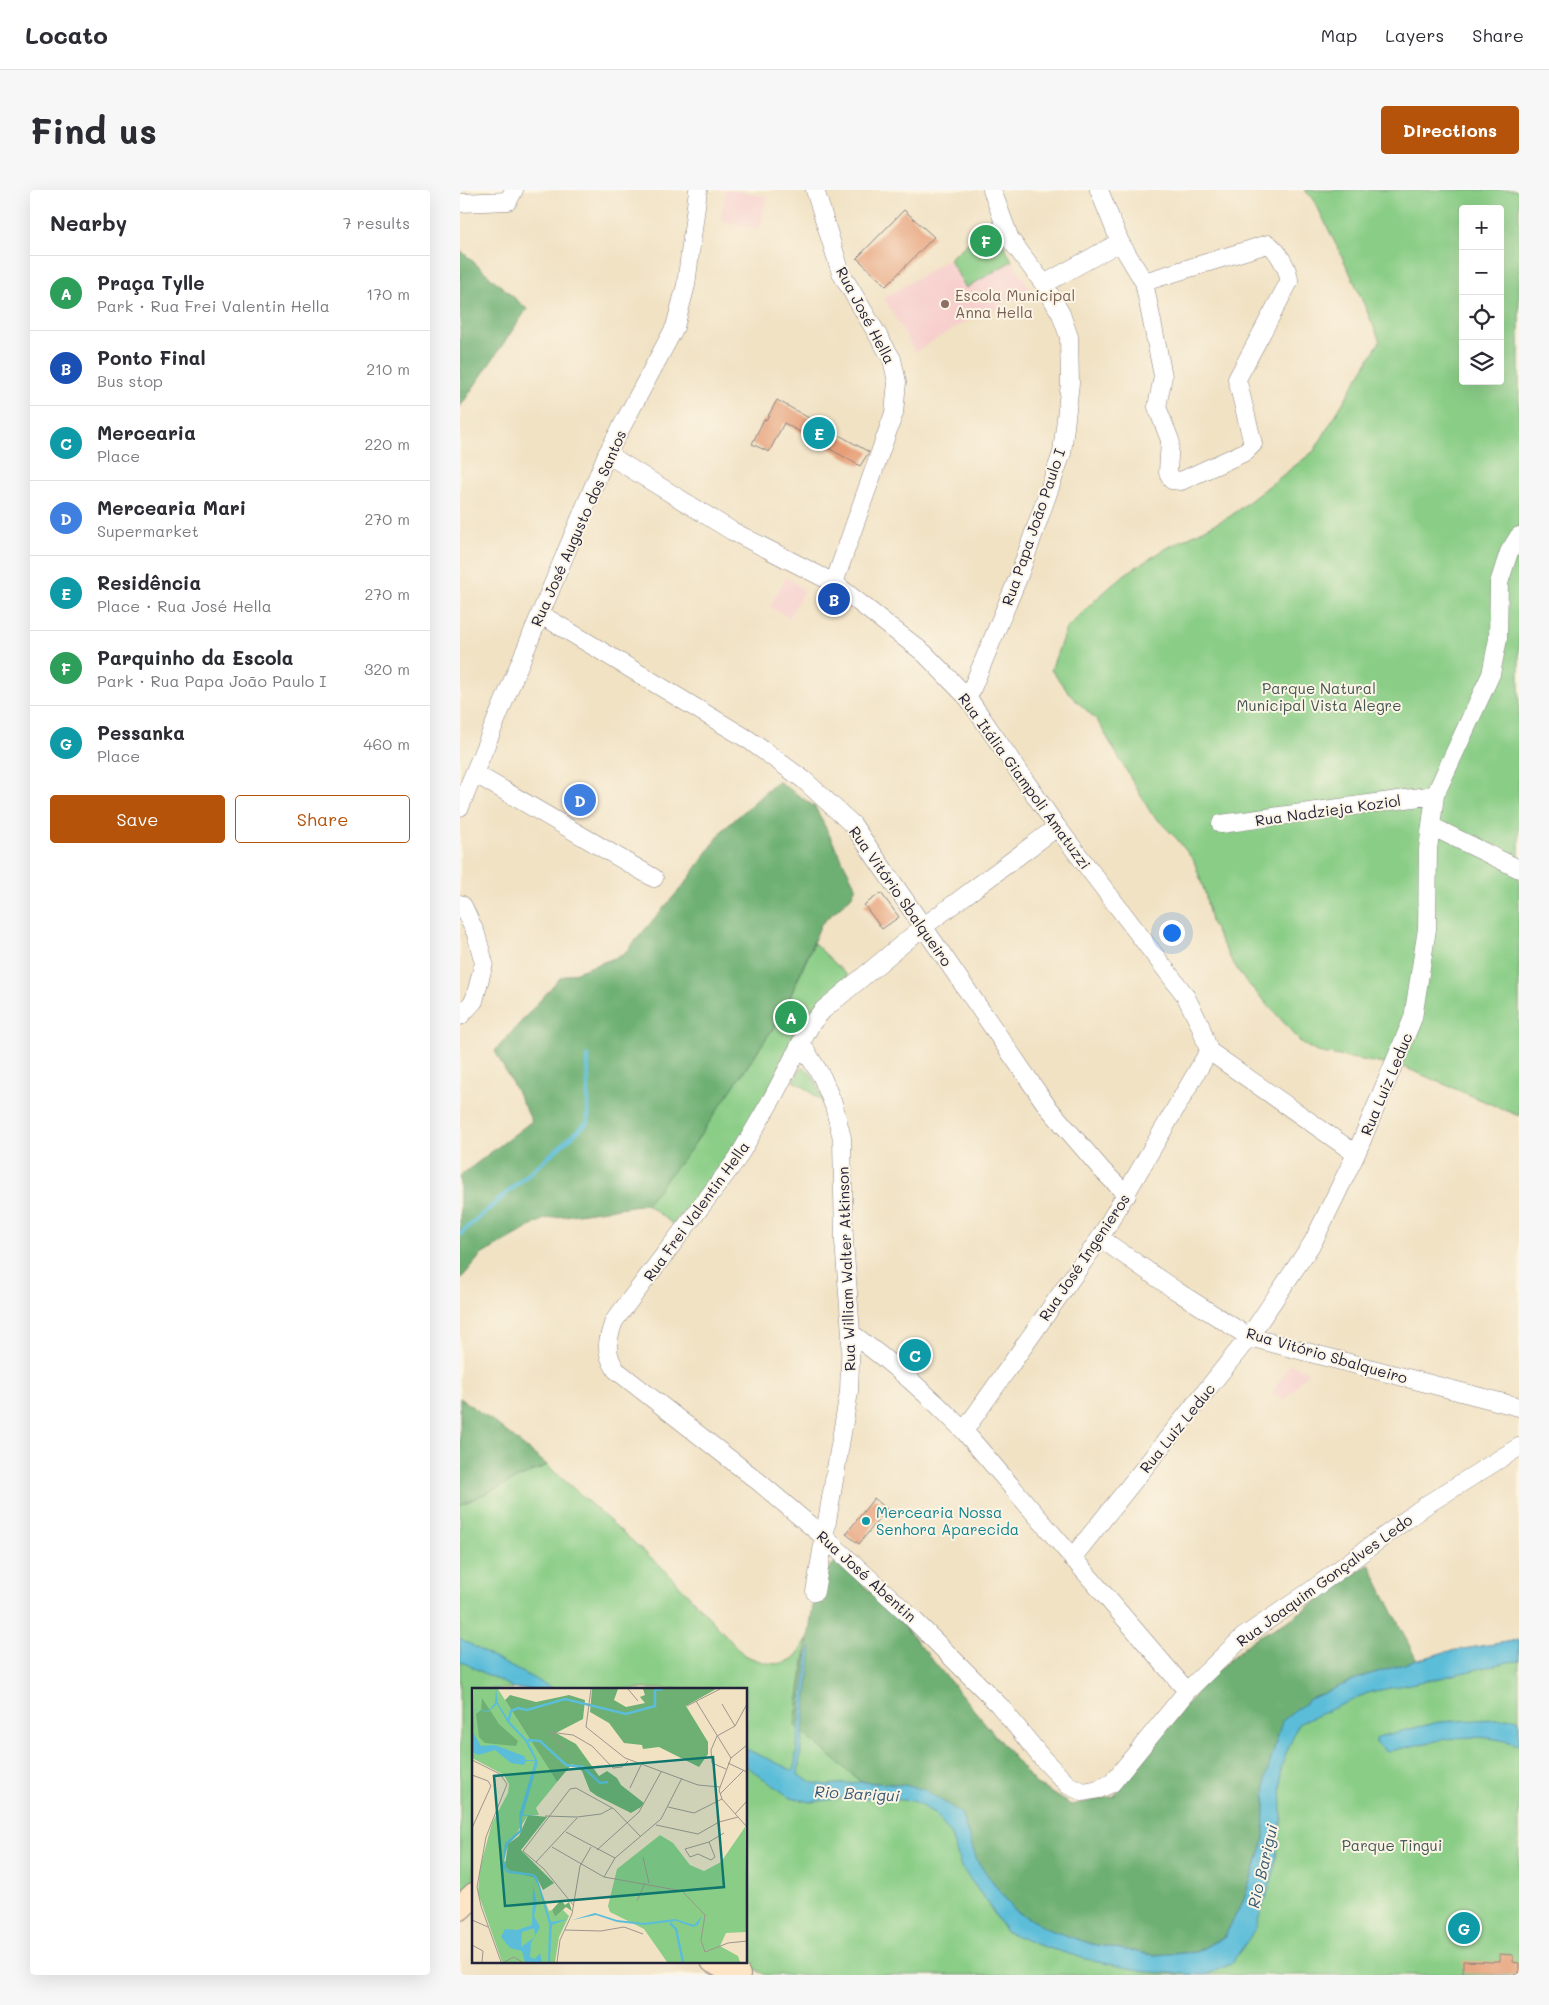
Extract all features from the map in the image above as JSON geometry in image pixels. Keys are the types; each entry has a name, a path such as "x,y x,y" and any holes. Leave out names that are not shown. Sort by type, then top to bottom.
{"street":[{"name":"Rua José Augusto dos Santos","path":"460,807 607,454 675,327 686,285 698,190"},
{"name":"Rua José Hella","path":"815,190 841,273 892,359 897,382 894,413 834,582"},
{"name":"Rua Papa João Paulo I","path":"968,698 1018,578 1062,453 1070,383 1069,336 1061,314 1044,284 1010,238 992,190"},
{"path":"1099,190 1120,242 1144,282 1163,376 1157,406 1170,440 1168,472 1172,480 1181,481 1245,452 1253,444 1236,379 1289,282 1290,276 1273,247 1268,244 1144,282"},
{"path":"460,203 511,196"},
{"path":"1044,284 1120,242"},
{"name":"Rua Itália Giampoli Amatuzzi","path":"607,454 732,531 834,582 924,653 968,698 1057,827 1185,995 1200,1025 1208,1051"},
{"name":"Rua Luiz Leduc","path":"1072,1558 1249,1337 1313,1242 1356,1154 1413,1018 1427,929 1428,849 1435,795 1491,674 1498,639 1499,583 1509,552 1519,536"},
{"name":"Rua Vitório Sbalqueiro","path":"540,614 749,740 804,780 853,825 1047,1106 1102,1170 1127,1195"},
{"path":"474,774 654,878"},
{"name":"Rua Nadzieja Koziol","path":"1221,824 1435,795"},
{"path":"1431,826 1519,869"},
{"name":"Rua Frei Valentin Hella","path":"609,1359 607,1341 614,1321 736,1159 773,1097 811,1024 823,1010 923,927 1057,827"},
{"path":"460,904 463,906 476,934 484,963 474,1001 460,1016"},
{"name":"Rua William Walter Atkinson","path":"801,1043 822,1077 834,1106 842,1138 844,1241 851,1333 849,1392 826,1538 815,1592"},
{"path":"1208,1051 1356,1154"},
{"name":"Rua José Ingenieros","path":"964,1430 1100,1238 1127,1195 1208,1051"},
{"name":"Rua Vitório Sbalqueiro","path":"1100,1238 1175,1290 1249,1337 1519,1407"},
{"path":"851,1333 878,1352 931,1396 964,1430 1187,1691"},
{"name":"Rua José Abentin","path":"609,1359 616,1370 759,1482 826,1538 906,1611 992,1698 1042,1758 1068,1784 1083,1792 1099,1789 1112,1783"},
{"name":"Rua Joaquim Gonçalves Ledo","path":"1112,1783 1187,1691 1243,1636 1309,1592 1426,1505 1519,1447"},
{"path":"460,1908 472,1897"},
{"path":"715,1962 738,1975"}],"shaded area":[{"path":"725,190 767,197 759,230 721,221"},
{"name":"Escola Municipal Anna Hella","path":"949,259 966,288 1012,261 1029,288 988,313 985,310 915,352 884,298"},
{"path":"786,577 804,590 789,618 770,607"},
{"path":"1290,1364 1308,1372 1285,1400 1272,1393"}],"green space":[{"name":"Parque Natural Municipal Vista Alegre","path":"1304,190 1519,190 1519,1116 1406,1068 1317,1052 1301,1043 1243,978 1230,958 1211,922 1205,893 1194,861 1177,839 1151,813 1097,720 1072,697 1051,670 1066,629 1125,574 1167,548 1229,517 1314,451 1380,341 1352,277 1313,198"},
{"path":"993,222 1012,261 966,288 949,259"},
{"path":"460,250 527,309 460,407"},
{"path":"778,781 815,807 856,887 851,897 821,924 782,1015 691,1149 646,1204 544,1219 481,1255 460,1280 460,1176 532,1121 495,1051 560,978 623,955 687,881 723,830"},
{"path":"814,943 848,976 800,1020 769,1090 731,1153 673,1224 646,1204 741,1076 782,1015"},
{"path":"802,1067 813,1077 824,1103 803,1086 793,1081"},
{"path":"460,1398 498,1425 547,1465 460,1505"},
{"name":"Parque Tingui","path":"547,1465 666,1571 743,1654 763,1662 784,1663 796,1656 807,1639 795,1726 861,1782 904,1785 1092,1944 1154,1955 1225,1936 1243,1901 1264,1841 1266,1777 1282,1721 1364,1676 1445,1652 1519,1640 1519,1975 765,1975 745,1962 748,1962 748,1688 472,1688 472,1886 460,1891 460,1505"},
{"path":"835,1562 855,1577 893,1613 1035,1783 1071,1805 1114,1796 1206,1680 1254,1639 1288,1621 1369,1564 1417,1661 1364,1676 1310,1699 1266,1777 1264,1841 1243,1901 1225,1936 1196,1952 1154,1955 1092,1944 1047,1929 1014,1910 977,1861 961,1813 904,1785 861,1782 795,1726 815,1592 824,1574"}],"water":[{"path":"460,1638 488,1655 552,1688 514,1688 460,1661"},
{"name":"Rio Barigui","path":"1519,1640 1519,1661 1370,1692 1298,1724 1281,1767 1282,1817 1274,1872 1255,1930 1231,1964 1206,1975 1150,1972 1093,1961 1035,1944 1005,1931 987,1902 961,1867 950,1833 934,1813 913,1801 881,1798 844,1798 811,1802 791,1798 748,1767 748,1750 794,1771 809,1648 812,1648 798,1775 814,1783 826,1785 861,1782 904,1785 925,1790 961,1813 977,1861 1014,1910 1047,1929 1092,1944 1154,1955 1196,1952 1225,1936 1243,1901 1264,1841 1266,1777 1282,1721 1310,1699 1364,1676 1445,1652"},
{"path":"1514,1718 1519,1720 1519,1745 1502,1740 1470,1737 1439,1740 1390,1751 1385,1750 1376,1743 1376,1739 1381,1736 1439,1722"}],"building":[{"path":"904,210 934,237 886,286 857,258"},
{"path":"777,400 869,452 860,466 784,423 769,452 752,444 764,419 766,420"},
{"path":"881,893 899,917 882,929 864,905"},
{"path":"915,1345 925,1352 914,1366 904,1357"},
{"name":"Mercearia Nossa Senhora Aparecida","path":"874,1498 887,1509 859,1544 846,1534"},
{"path":"1500,1954 1513,1955 1513,1962 1519,1963 1519,1975 1463,1973 1463,1961 1500,1961"}],"waterway":[{"path":"460,1234 588,1122 588,1056"}],"place":[{"name":"Parquinho da Escola","path":"986,241"},
{"name":"Escola Municipal Anna Hella","path":"945,304"},
{"name":"Residência","path":"819,433"},
{"name":"Ponto Final","path":"834,599"},
{"name":"Mercearia Mari","path":"580,800"},
{"name":"Praça Tylle","path":"791,1017"},
{"name":"Mercearia","path":"915,1355"},
{"name":"Mercearia Nossa Senhora Aparecida","path":"866,1521"},
{"name":"Pessanka","path":"1464,1928"}]}
